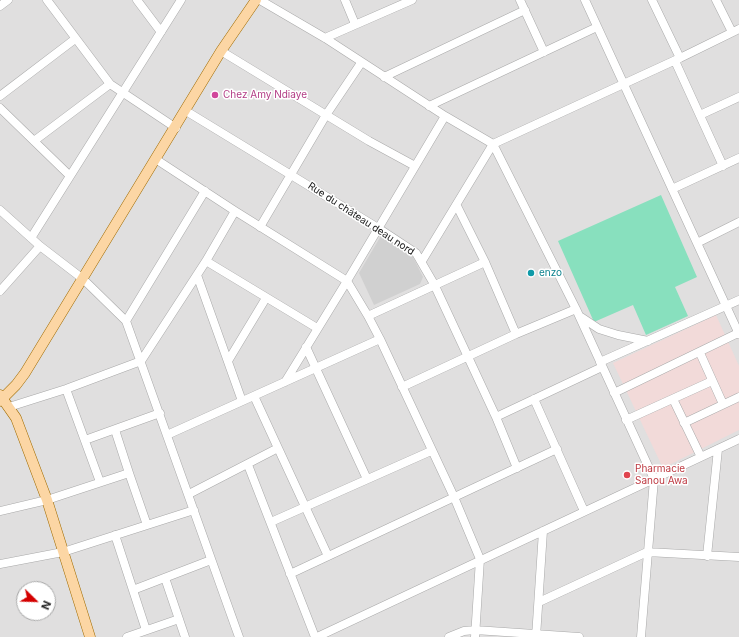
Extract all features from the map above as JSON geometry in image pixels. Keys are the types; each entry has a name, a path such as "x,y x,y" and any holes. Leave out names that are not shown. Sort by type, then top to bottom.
{"main road":[{"path":"90,637 47,500 16,418 3,401 25,373 222,52 256,0"}],"street":[{"path":"46,0 110,84 176,128"},
{"path":"137,0 161,32"},
{"path":"31,238 181,0"},
{"path":"260,0 325,38 429,106 493,144 577,312 654,479 641,637"},
{"path":"345,0 355,24"},
{"path":"325,38 412,0"},
{"path":"520,0 544,52"},
{"path":"585,0 739,334 614,393"},
{"path":"422,262 493,144 736,31 716,0"},
{"path":"654,1 700,115 723,166"},
{"path":"384,76 525,10"},
{"path":"429,106 597,27"},
{"path":"0,96 75,39"},
{"path":"222,52 326,115 415,166"},
{"path":"260,227 326,115 362,63"},
{"path":"34,141 110,84"},
{"path":"700,115 739,97"},
{"path":"0,108 70,175"},
{"name":"Rue du château deau nord","path":"186,111 378,228 416,253 434,284 496,417 517,468"},
{"path":"285,382 348,281 445,116"},
{"path":"672,189 739,158"},
{"path":"157,160 260,227 348,281 380,339 431,451 454,497 480,559 475,634"},
{"path":"126,321 205,191"},
{"path":"457,206 485,262 516,334"},
{"path":"0,210 40,246 83,279 126,321 239,637"},
{"path":"3,401 66,389 141,360 206,261 235,211"},
{"path":"697,243 739,222"},
{"path":"0,291 40,246"},
{"path":"206,261 318,328"},
{"path":"368,316 434,284 485,262"},
{"path":"197,275 242,401"},
{"path":"228,361 266,298"},
{"path":"496,417 648,341 739,300"},
{"path":"402,387 516,334 577,312"},
{"path":"577,312 598,329 648,341"},
{"path":"168,435 380,339"},
{"path":"306,347 367,479"},
{"path":"700,352 723,404"},
{"path":"626,420 712,381"},
{"path":"66,389 100,482"},
{"path":"254,396 328,556"},
{"path":"684,424 739,396"},
{"path":"534,399 584,511"},
{"path":"672,399 701,457"},
{"path":"85,440 160,413"},
{"path":"115,430 147,525"},
{"path":"248,465 316,637 739,439"},
{"path":"189,494 248,465 278,448"},
{"path":"290,574 557,449"},
{"path":"707,556 718,449"},
{"path":"271,522 431,451"},
{"path":"0,511 47,500 129,473"},
{"path":"0,564 63,552 194,510"},
{"path":"537,636 543,531"},
{"path":"115,535 146,630"},
{"path":"539,602 647,552 739,557"},
{"path":"133,590 211,560"},
{"path":"165,578 185,637"},
{"path":"127,637 179,620"},
{"path":"449,637 464,631 475,634 579,637"}],"shaded area":[{"path":"0,0 739,0 739,637 0,637"},
{"path":"382,234 411,253 423,277 420,284 374,305 359,273"},
{"path":"716,315 739,366 739,430 663,468 613,363"}],"green space":[{"path":"661,195 697,277 675,287 688,316 646,335 633,305 594,322 558,241"}],"place":[{"name":"Chez Amy Ndiaye","path":"215,95"},
{"name":"enzo","path":"531,273"},
{"name":"Pharmacie Sanou Awa","path":"627,475"}]}
